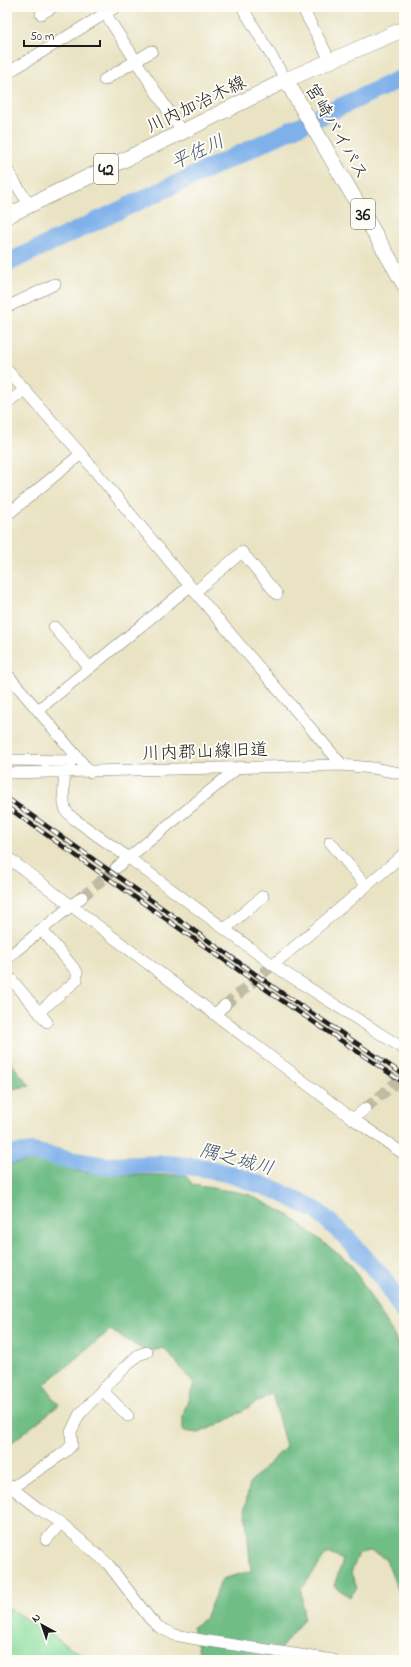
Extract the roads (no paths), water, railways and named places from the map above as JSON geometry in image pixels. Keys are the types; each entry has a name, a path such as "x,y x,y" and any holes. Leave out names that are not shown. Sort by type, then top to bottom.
{"main road":[{"name":"川内加治木線","path":"7,216 286,80 404,29"},
{"name":"宮崎バイパス","path":"286,80 404,284"}],"street":[{"path":"41,14 53,7"},
{"path":"7,73 103,10 116,7"},
{"path":"242,7 286,80"},
{"path":"302,7 330,60"},
{"path":"103,10 137,60 182,132"},
{"path":"104,80 152,51"},
{"path":"7,170 30,206"},
{"path":"7,308 55,284"},
{"path":"7,370 81,454 192,589 342,765"},
{"path":"7,404 25,389"},
{"path":"7,515 81,454"},
{"path":"38,710 192,589 242,552 277,594"},
{"path":"54,627 90,668"},
{"path":"7,674 90,772"},
{"path":"7,760 65,766 81,761"},
{"name":"川内郡山線旧道","path":"7,773 65,766 90,772 342,765 373,768 404,774"},
{"path":"65,766 64,802 66,811 74,819 273,965 404,1049"},
{"path":"116,868 239,767"},
{"path":"330,842 366,886"},
{"path":"273,965 404,854"},
{"path":"7,857 353,1119 404,1154"},
{"path":"225,929 262,896"},
{"path":"7,958 82,897"},
{"path":"39,1012 77,980 77,972 42,930"},
{"path":"7,974 47,1022"},
{"path":"215,1014 225,1006"},
{"path":"353,1119 366,1108"},
{"path":"147,1352 138,1355 79,1414 71,1432 72,1445 65,1452 10,1486 61,1523 108,1564 150,1619 159,1627 175,1635 333,1660"},
{"path":"102,1390 128,1416"},
{"path":"46,1540 61,1523"}],"waterway":[{"name":"平佐川","path":"7,263 404,77"},
{"name":"隅之城川","path":"7,1155 33,1152 105,1166 168,1164 205,1168 233,1175 278,1191 317,1211 346,1237 384,1279 404,1313"}],"tunnel":[{"path":"82,897 116,868"},
{"path":"225,1005 273,965"},
{"path":"366,1108 404,1076"}],"railway":[{"path":"7,798 282,993 404,1075"},
{"path":"7,807 278,998 404,1083"}]}
